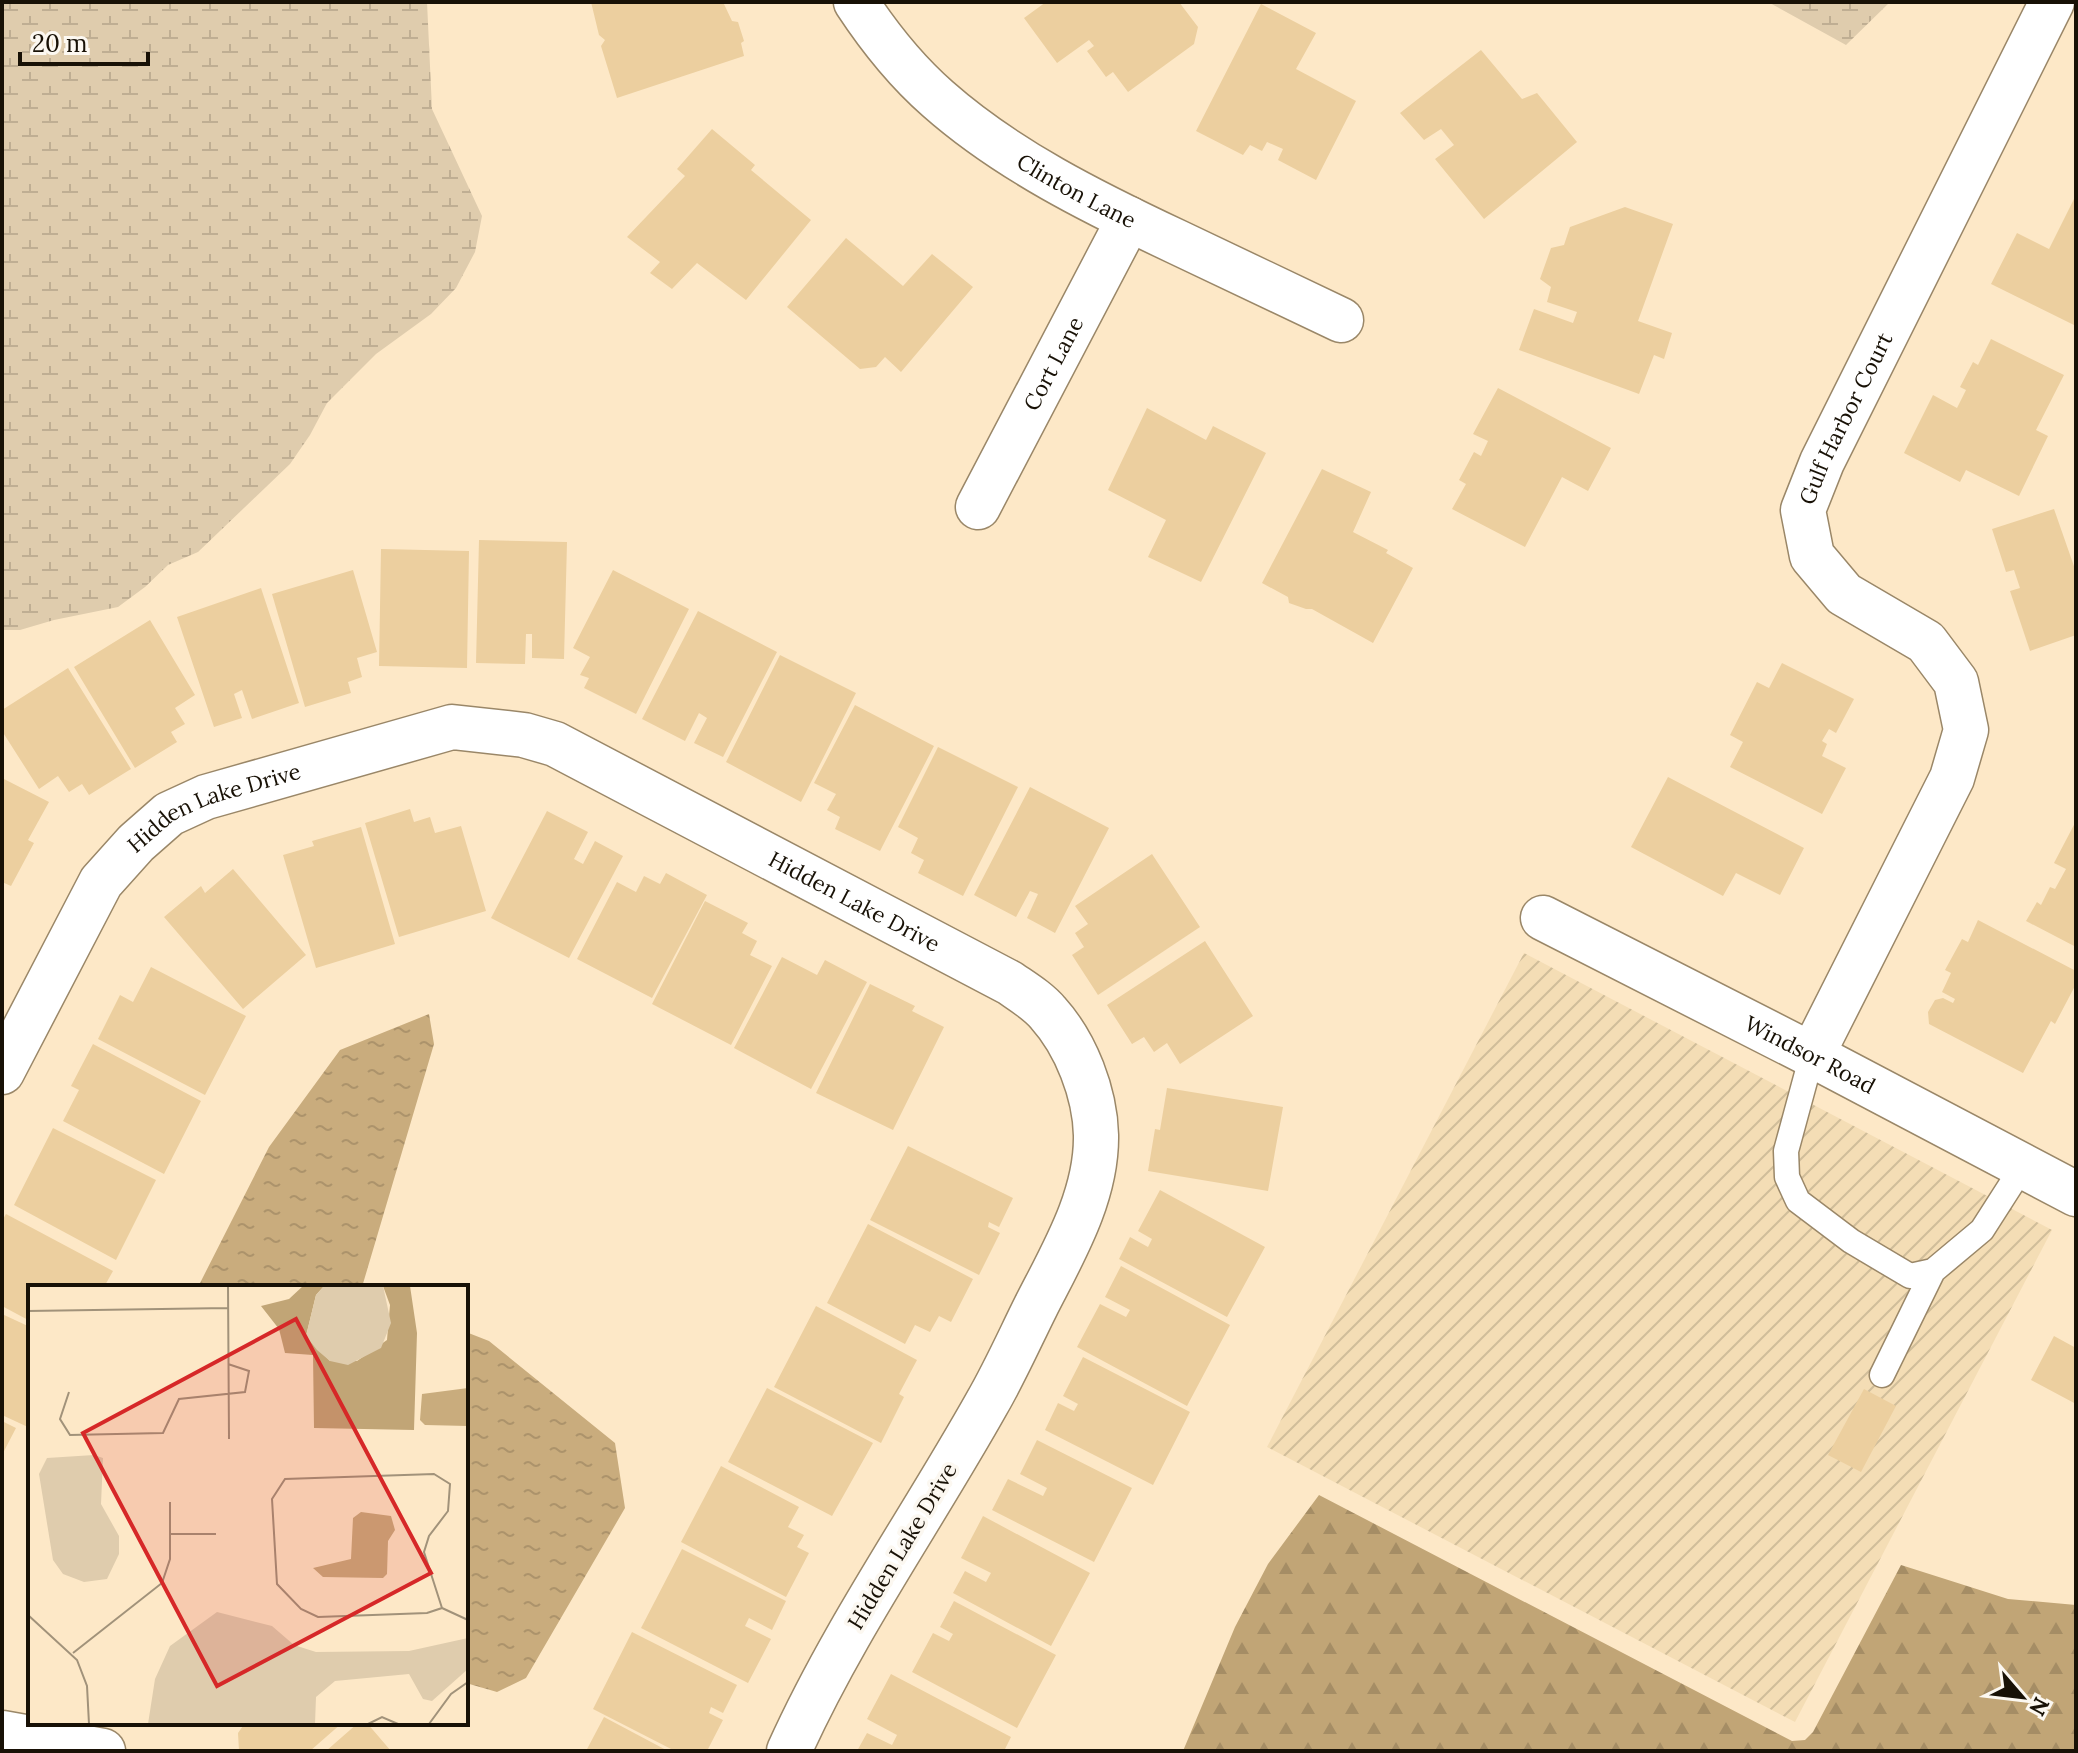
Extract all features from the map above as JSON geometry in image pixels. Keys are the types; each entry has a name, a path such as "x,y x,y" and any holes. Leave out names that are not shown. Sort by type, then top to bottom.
{"street":[{"name":"Clinton Lane","path":"856,2 904,65 937,99 966,121 1065,185 1129,219 1341,320"},
{"name":"Gulf Harbor Court","path":"1812,1055 1952,778 1966,730 1956,682 1926,642 1844,594 1812,556 1803,510 1822,462 2052,2"},
{"name":"Cort Lane","path":"978,507 1129,219"},
{"name":"Hidden Lake Drive","path":"2,1072 101,882 136,843 169,814 206,797 452,727 524,735 555,744 1010,983 1048,1012 1071,1045 1087,1086 1096,1135 1091,1183 1068,1243 988,1402 854,1626 806,1712 789,1751"},
{"name":"Windsor Road","path":"1543,918 2076,1194"},
{"path":"2,1733 103,1751"}],"lane":[{"path":"1812,1055 1786,1151 1787,1177 1798,1201 1851,1241 1910,1276 1933,1271"},
{"path":"1882,1375 1933,1271 1982,1230 2023,1166"}],"shaded area":[{"path":"1524,953 2052,1230 1795,1722 1267,1447"}],"green space":[{"path":"2,2 427,2 432,109 482,216 475,252 456,288 431,314 376,354 327,403 290,464 198,552 168,565 118,607 20,630 2,630"},
{"path":"1768,2 1890,2 1846,45"},
{"path":"1319,1495 1792,1741 1805,1740 1813,1732 1901,1565 2008,1599 2076,1605 2076,1751 1183,1751 1235,1627 1268,1564"}],"water":[{"path":"429,1014 434,1044 363,1285 199,1285 269,1147 340,1050"},
{"path":"468,1333 489,1341 615,1443 625,1508 526,1678 497,1692 468,1684"}],"building":[{"path":"591,2 723,2 732,21 738,22 744,41 741,43 744,56 617,98 601,46 605,40 599,35"},
{"path":"1046,2 1179,2 1198,27 1194,44 1128,92 1113,72 1106,77 1087,51 1094,46 1089,40 1057,63 1024,18"},
{"path":"1261,4 1316,33 1296,69 1356,101 1316,180 1278,160 1283,149 1267,142 1262,151 1250,145 1243,155 1196,131"},
{"path":"1481,50 1522,99 1537,93 1577,142 1484,219 1435,159 1454,145 1441,129 1424,140 1400,113"},
{"path":"712,129 755,165 751,170 811,220 746,300 697,263 672,289 650,273 660,262 627,237 685,176 677,169"},
{"path":"2076,195 2076,326 1991,284 2017,233 2049,249"},
{"path":"1625,207 1673,224 1638,321 1672,333 1664,359 1654,355 1639,394 1519,350 1534,309 1573,323 1577,312 1547,302 1551,287 1540,279 1551,248 1564,245 1570,227"},
{"path":"846,238 903,286 932,254 973,287 901,372 885,357 876,367 860,369 787,307"},
{"path":"1991,339 2064,375 2036,430 2048,436 2019,496 1966,470 1960,482 1904,453 1933,395 1957,408 1966,390 1960,387 1973,362 1978,365"},
{"path":"1498,388 1611,448 1588,491 1562,477 1525,547 1452,509 1466,484 1459,480 1474,452 1481,456 1488,441 1473,434"},
{"path":"1147,408 1206,440 1213,426 1266,453 1201,582 1148,557 1166,520 1108,490"},
{"path":"1322,469 1371,492 1353,532 1388,550 1386,553 1413,568 1373,643 1312,609 1289,603 1288,597 1262,583"},
{"path":"2054,509 2076,572 2076,635 2030,651 2010,591 2020,588 2014,570 2006,572 1992,529"},
{"path":"479,540 567,542 564,659 532,658 532,634 526,634 525,664 476,663"},
{"path":"381,549 469,551 467,668 379,666"},
{"path":"353,570 377,652 357,658 362,677 348,682 351,693 305,707 272,594"},
{"path":"613,570 689,609 636,714 584,688 589,678 580,675 590,657 573,648"},
{"path":"261,588 299,703 252,719 242,690 234,694 242,718 214,727 177,617"},
{"path":"698,611 777,652 723,757 694,743 707,718 699,713 685,741 642,719"},
{"path":"150,620 195,695 175,708 185,724 171,732 177,742 135,768 74,667"},
{"path":"780,655 856,693 801,802 726,762"},
{"path":"1782,663 1854,699 1836,733 1829,729 1822,741 1827,744 1822,756 1846,768 1822,814 1730,767 1743,742 1730,735 1757,682 1769,688"},
{"path":"68,668 131,769 89,795 82,784 69,792 58,776 39,789 2,731 2,710"},
{"path":"855,705 934,746 880,851 835,829 840,817 827,810 836,794 814,783"},
{"path":"938,747 1018,787 963,896 918,873 924,860 911,853 918,838 898,827"},
{"path":"1668,777 1804,848 1780,895 1736,873 1723,896 1631,847"},
{"path":"2,778 49,802 28,840 34,843 11,886 2,882"},
{"path":"1030,787 1109,828 1055,933 1027,918 1038,894 1030,891 1016,917 974,895"},
{"path":"410,809 414,822 430,817 435,833 461,826 486,911 399,937 365,823"},
{"path":"547,811 588,832 574,859 583,864 595,841 623,856 569,958 491,918"},
{"path":"2076,821 2076,947 2026,921 2037,902 2041,905 2050,887 2055,889 2066,869 2054,863"},
{"path":"361,827 395,944 316,968 283,855 314,846 312,841"},
{"path":"1152,854 1200,927 1098,995 1072,955 1084,947 1075,933 1088,924 1075,906"},
{"path":"233,869 306,955 243,1009 164,917 201,886 205,893"},
{"path":"666,873 707,895 652,998 577,959 617,882 636,892 644,876 660,884"},
{"path":"705,901 748,923 742,933 757,941 750,955 772,966 731,1045 652,1004"},
{"path":"1978,920 2076,971 2076,984 2055,1024 2051,1021 2023,1073 1929,1024 1928,1012 1935,1000 1943,998 1953,1003 1955,999 1942,992 1951,973 1945,970 1962,939 1968,942"},
{"path":"1205,941 1253,1016 1180,1064 1167,1043 1154,1052 1144,1037 1132,1044 1107,1005"},
{"path":"782,957 817,975 825,960 867,982 811,1089 734,1048"},
{"path":"151,967 246,1016 205,1095 98,1039 120,995 133,1002"},
{"path":"870,984 915,1006 912,1011 944,1027 893,1130 816,1093"},
{"path":"93,1044 201,1101 164,1174 63,1121 79,1090 71,1086"},
{"path":"1167,1088 1283,1107 1268,1191 1148,1171 1155,1129 1160,1130"},
{"path":"53,1128 156,1180 116,1260 14,1205"},
{"path":"908,1146 1013,1198 999,1227 989,1222 988,1227 1000,1233 979,1275 870,1220"},
{"path":"1160,1190 1265,1247 1227,1317 1119,1259 1130,1237 1148,1247 1152,1239 1138,1231"},
{"path":"6,1214 113,1271 105,1285 28,1285 28,1320 2,1306 2,1221"},
{"path":"868,1224 973,1279 951,1322 939,1316 930,1332 915,1325 905,1344 827,1303"},
{"path":"1121,1266 1230,1325 1187,1406 1077,1347 1100,1304 1126,1317 1130,1310 1105,1297"},
{"path":"816,1306 917,1360 899,1394 904,1397 881,1443 774,1387"},
{"path":"2,1314 28,1326 28,1427 2,1415"},
{"path":"2054,1336 2076,1348 2076,1404 2031,1380"},
{"path":"1083,1357 1190,1412 1153,1485 1045,1430 1058,1403 1074,1411 1078,1404 1063,1396"},
{"path":"767,1388 873,1443 832,1516 728,1462"},
{"path":"1864,1389 1896,1406 1861,1472 1828,1455"},
{"path":"2,1421 16,1428 2,1455"},
{"path":"1037,1440 1132,1488 1094,1562 992,1510 1008,1479 1043,1496 1047,1488 1020,1474"},
{"path":"721,1466 799,1507 788,1527 804,1535 797,1547 809,1553 786,1597 681,1542"},
{"path":"983,1516 1090,1573 1051,1646 953,1593 965,1571 986,1582 991,1573 961,1558"},
{"path":"682,1549 786,1601 772,1630 749,1618 745,1626 771,1639 748,1683 641,1628"},
{"path":"954,1601 1056,1655 1017,1728 912,1672 933,1633 949,1641 953,1634 940,1627"},
{"path":"632,1632 737,1685 723,1713 711,1707 709,1713 723,1720 707,1751 675,1751 593,1709"},
{"path":"891,1674 1011,1737 1004,1751 857,1751 867,1733 892,1745 897,1735 867,1719"},
{"path":"604,1717 668,1751 586,1751"},
{"path":"244,1725 340,1725 310,1751 239,1751 238,1733"},
{"path":"356,1725 369,1725 391,1751 326,1751"}]}
